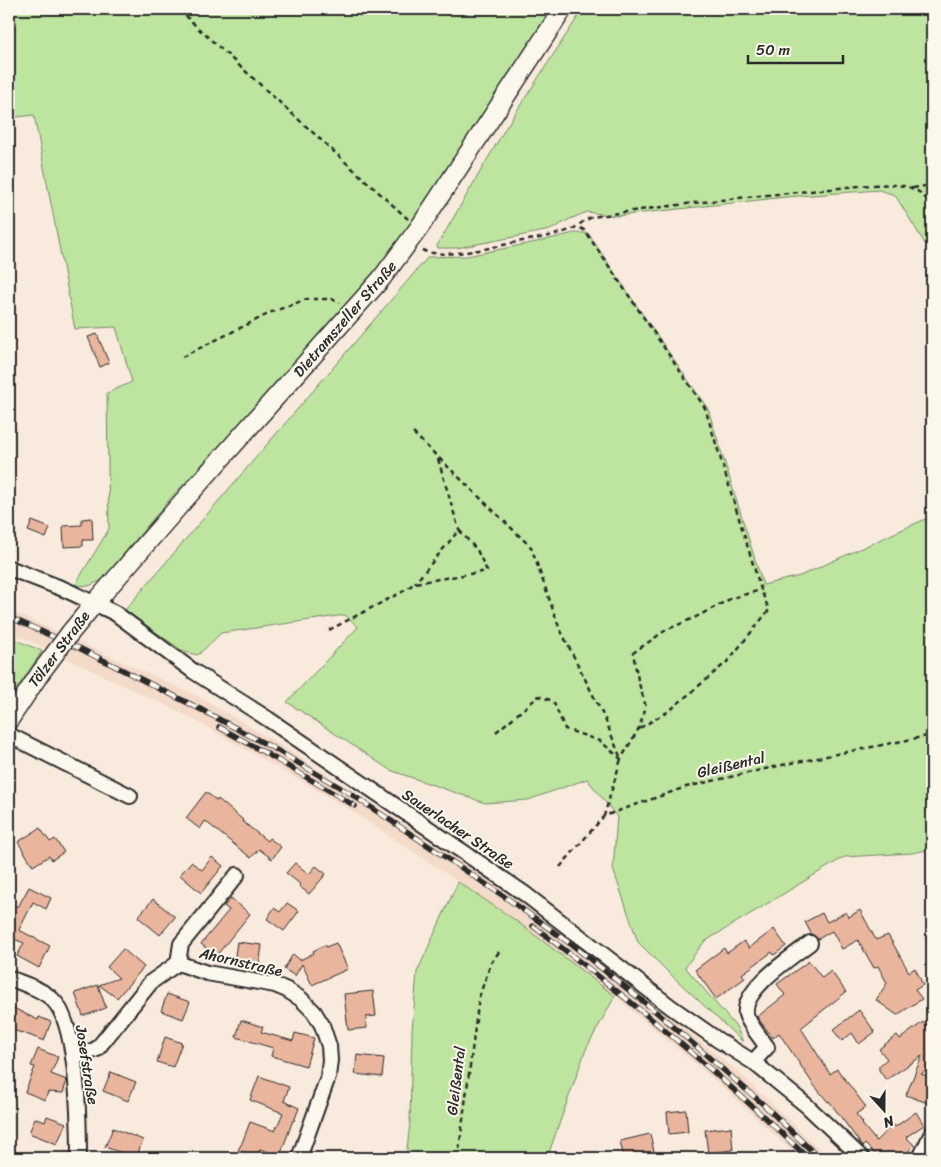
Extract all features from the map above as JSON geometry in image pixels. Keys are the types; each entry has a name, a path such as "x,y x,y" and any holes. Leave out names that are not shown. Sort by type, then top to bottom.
{"main road":[{"name":"Dietramszeller Straße","path":"94,604 381,279 419,228 563,9"},
{"name":"Tölzer Straße","path":"9,720 41,672 94,604"}],"street":[{"name":"Sauerlacher Straße","path":"9,568 66,590 115,613 193,671 268,719 525,894 671,1007 753,1062 806,1105 862,1158"},
{"path":"9,735 130,796"},
{"name":"Ahornstraße","path":"73,1058 97,1050 151,982 178,962 181,944 237,875"},
{"path":"753,1062 767,1047 746,1016 748,1002 763,980 810,944"},
{"name":"Ahornstraße","path":"178,962 207,972 275,984 301,999 314,1012 322,1024 329,1046 328,1077 298,1158"},
{"name":"Josefstraße","path":"9,978 44,993 55,1002 62,1016 69,1035 73,1058 78,1110 79,1158"},
{"path":"920,1158 932,1133"}],"path":[{"path":"179,9 419,228"},
{"path":"582,9 586,11"},
{"path":"408,244 428,253 463,252 554,235 571,230 584,220 593,217 679,205 790,193 872,186 896,185 913,188 932,185"},
{"path":"913,188 932,205"},
{"path":"578,226 585,232 705,408 761,590 769,610 728,661 669,711 639,728"},
{"path":"182,357 272,312 307,298 332,299 355,309"},
{"path":"413,434 531,547 559,627 605,719 621,759"},
{"path":"415,583 486,571 477,550 459,530 438,457"},
{"path":"329,630 402,592 415,583 459,530"},
{"path":"604,816 621,759 639,728 646,707 633,653 666,630 732,598 761,590"},
{"path":"496,732 539,696 553,701 565,729 600,741 621,759"},
{"name":"Gleißental","path":"560,867 604,816 686,787 932,735"},
{"name":"Gleißental","path":"458,1158 479,997 491,963 499,952"}],"shaded area":[{"path":"9,610 197,696 274,741 511,894 657,1006 736,1070 829,1158 799,1158 722,1086 615,996 515,920 417,854 344,806 188,716 9,631"}],"green space":[{"path":"9,9 555,9 394,250 338,317 169,500 102,580 89,586 75,585 109,529 107,393 132,382 116,327 75,329 34,115 9,118"},
{"path":"583,9 932,9 932,255 895,195 879,190 786,197 616,216 587,212 550,230 457,248 438,248 437,246 505,129"},
{"path":"574,233 588,233 708,409 763,585 800,576 932,516 932,849 912,853 844,857 704,942 685,967 737,1028 743,1042 638,942 613,869 617,817 587,779 528,800 485,803 390,770 287,702 358,627 345,615 221,633 198,655 184,652 125,610 428,257 467,256"},
{"path":"9,637 42,651 9,701"},
{"path":"458,882 515,920 615,996 586,1049 547,1158 406,1158 410,1123 412,1031 417,972"}],"building":[{"path":"97,334 109,363 100,367 88,337"},
{"path":"92,518 93,540 83,540 83,546 64,547 63,526 82,525 82,519"},
{"path":"32,521 50,528 46,538 28,531"},
{"path":"206,792 217,801 218,799 267,841 269,838 281,847 272,859 259,849 251,858 205,821 200,829 186,818"},
{"path":"40,828 50,842 55,839 64,852 52,860 49,856 33,866 18,842"},
{"path":"212,857 223,866 201,893 180,875 191,862 202,870"},
{"path":"295,863 309,874 316,866 326,874 309,894 286,873"},
{"path":"29,887 51,898 46,909 33,902 19,930 50,946 39,968 17,956 24,943 14,939 9,950 9,903 18,907"},
{"path":"231,898 250,914 216,956 201,944 229,910 224,906"},
{"path":"153,899 175,917 160,935 138,917"},
{"path":"287,903 299,911 284,931 267,919 274,908 280,912"},
{"path":"860,910 876,940 888,935 909,972 915,968 923,985 915,990 922,999 897,1015 876,1000 887,983 878,966 874,968 858,940 842,949 832,931 818,939 812,935 805,922 822,913 827,922 846,912 849,917"},
{"path":"774,929 786,946 774,955 772,952 742,974 745,978 716,999 695,970 724,948 727,953 744,941 749,948"},
{"path":"237,942 262,945 259,966 234,962"},
{"path":"336,943 348,969 312,985 302,964 295,976 284,969 293,954 300,960 325,945 326,947"},
{"path":"123,949 144,967 117,998 99,985 119,978 107,967"},
{"path":"809,961 822,978 831,971 846,992 801,1028 830,1074 837,1069 866,1107 856,1114 876,1141 893,1124 895,1127 916,1112 924,1125 906,1137 914,1145 902,1158 879,1158 865,1144 863,1147 829,1101 813,1084 779,1033 773,1038 757,1017 785,995 777,984"},
{"path":"98,985 106,1008 83,1016 75,993"},
{"path":"373,991 376,1016 366,1017 367,1028 348,1030 344,994"},
{"path":"167,994 190,1002 183,1019 161,1011"},
{"path":"9,1006 38,1020 39,1017 51,1022 44,1041 9,1028"},
{"path":"859,1010 875,1032 859,1044 852,1033 842,1041 833,1030"},
{"path":"241,1020 263,1027 261,1032 293,1041 295,1033 314,1038 306,1066 271,1056 273,1048 236,1037"},
{"path":"923,1022 931,1033 932,1031 932,1066 921,1074 932,1078 932,1099 930,1104 906,1095 922,1056 886,1080 879,1070 879,1066 887,1059 879,1049 897,1035 900,1039"},
{"path":"165,1037 182,1043 173,1067 157,1062"},
{"path":"38,1049 58,1057 51,1074 67,1080 63,1093 48,1092 45,1100 25,1092 35,1067 31,1066"},
{"path":"357,1055 384,1058 382,1077 355,1074"},
{"path":"111,1072 136,1082 128,1101 103,1091"},
{"path":"259,1076 289,1087 284,1101 299,1108 280,1156 260,1149 257,1158 238,1150 250,1122 275,1131 283,1113 250,1100"},
{"path":"686,1110 688,1132 669,1134 667,1112"},
{"path":"47,1116 66,1123 57,1144 29,1133 35,1118 45,1122"},
{"path":"731,1127 733,1150 708,1153 705,1130"},
{"path":"113,1128 143,1140 136,1158 105,1147"},
{"path":"650,1134 655,1156 624,1158 620,1141"}],"railway":[{"path":"9,617 81,649 198,708 273,748 351,794 508,899 575,947 654,1010 764,1105 819,1158"},
{"path":"219,727 355,806"},
{"path":"533,926 674,1038 808,1158"}]}
